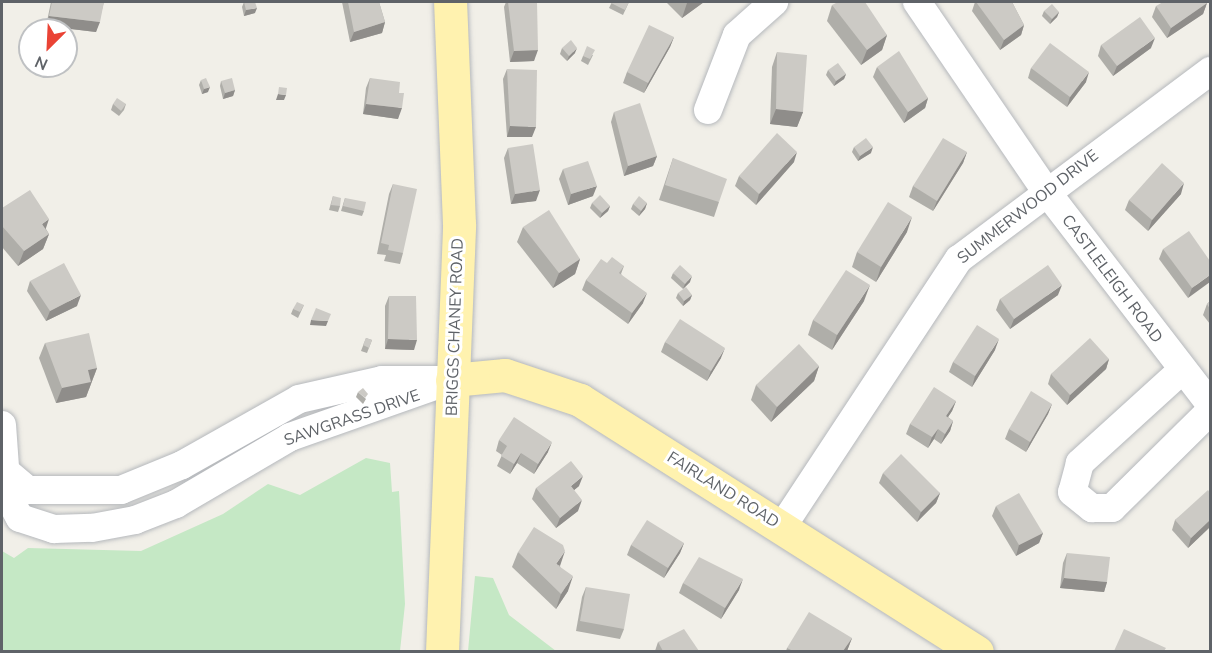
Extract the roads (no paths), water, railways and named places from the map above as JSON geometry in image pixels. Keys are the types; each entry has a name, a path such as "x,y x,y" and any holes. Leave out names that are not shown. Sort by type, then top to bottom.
{"main road":[{"name":"BRIGGS CHANEY ROAD","path":"442,651 459,224 450,2"},
{"name":"FAIRLAND ROAD","path":"453,380 479,373 505,375 569,395 977,651"}],"street":[{"path":"708,110 737,35 774,2"},
{"name":"CASTLELEIGH ROAD","path":"917,2 1046,191 1181,371 1210,404"},
{"name":"SUMMERWOOD DRIVE","path":"782,527 941,279 1046,191 1210,71"},
{"path":"1181,371 1080,463 1072,492 1092,508 1112,508 1210,411"},
{"name":"SAWGRASS DRIVE","path":"4,470 28,490 79,494 121,490 182,465 270,411 338,388 405,378 453,380"},
{"name":"SAWGRASS DRIVE","path":"4,470 9,501 20,518 54,529 92,528 135,520 176,504 290,437 347,419 453,380"},
{"path":"338,388 347,419"},
{"path":"2,425 4,470"}]}
